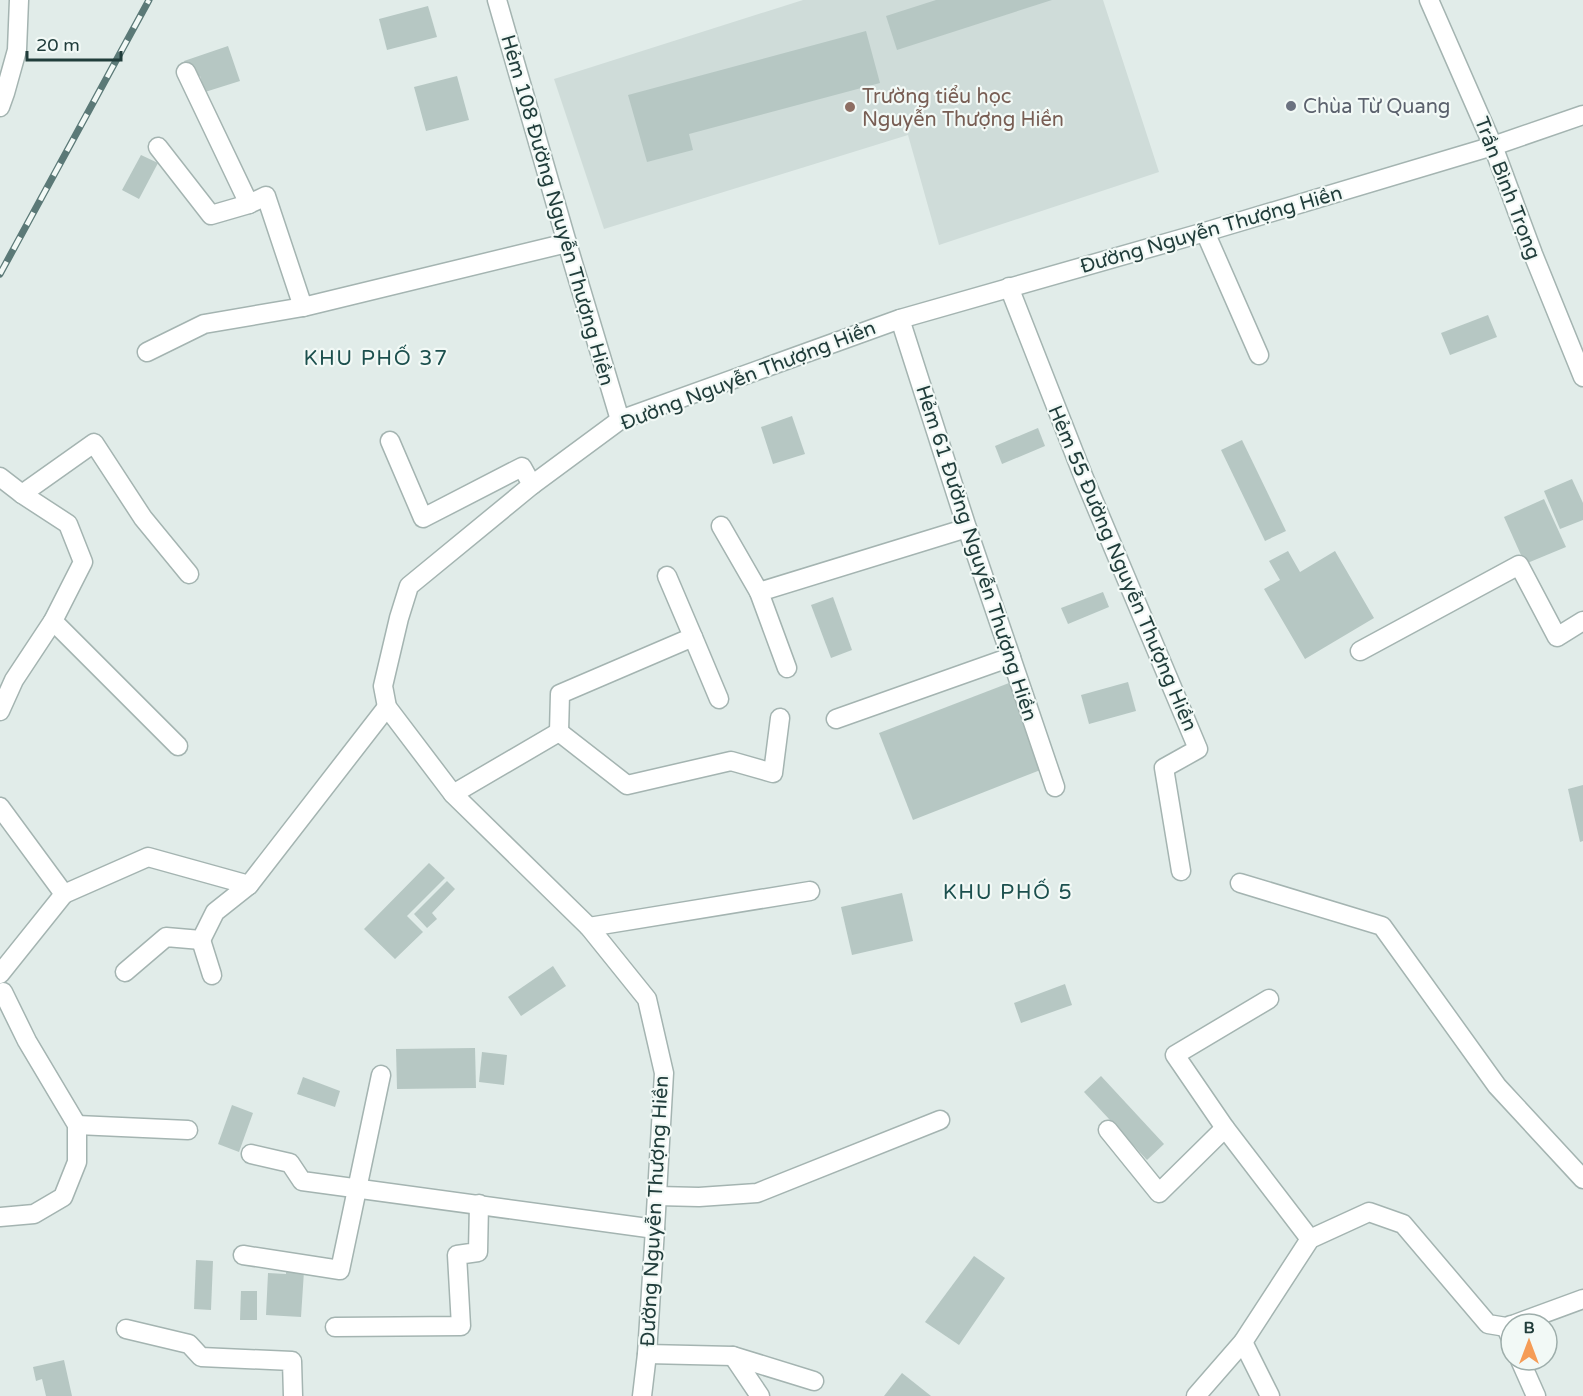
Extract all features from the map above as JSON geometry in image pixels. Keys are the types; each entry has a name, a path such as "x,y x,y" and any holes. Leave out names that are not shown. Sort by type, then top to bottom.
{"street":[{"path":"0,107 16,50 19,0"},
{"name":"Hẻm 108 Đường Nguyễn Thượng Hiền","path":"497,0 620,420"},
{"name":"Trần Bình Trọng","path":"1429,0 1493,146 1583,378"},
{"path":"186,72 249,204"},
{"name":"Đường Nguyễn Thượng Hiền","path":"642,1396 664,1073 647,999 588,927 453,794 387,707 383,686 409,586 532,485 620,420 900,319 1493,146 1583,115"},
{"path":"159,147 211,215 249,204 266,196 303,307"},
{"path":"1204,232 1259,355"},
{"path":"147,352 204,324 303,307 567,243"},
{"name":"Hẻm 55 Đường Nguyễn Thượng Hiền","path":"1009,287 1084,478 1198,749 1164,768 1181,872"},
{"name":"Hẻm 61 Đường Nguyễn Thượng Hiền","path":"900,319 967,528 1055,787"},
{"path":"390,441 423,518 522,467 532,485"},
{"path":"22,494 94,443 143,518 189,574"},
{"path":"0,477 68,524 83,562 53,621 14,680 0,711"},
{"path":"721,526 759,592 788,668"},
{"path":"759,592 967,528"},
{"path":"1360,651 1519,565 1557,637 1583,621"},
{"path":"667,576 719,699"},
{"path":"53,621 178,746"},
{"path":"560,732 560,694 693,637"},
{"path":"836,719 1011,657"},
{"path":"212,975 201,940 216,912 249,885 387,707"},
{"path":"560,732 627,785 731,761 773,773 780,718"},
{"path":"453,794 560,732"},
{"path":"3,818 64,894"},
{"path":"0,1217 34,1214 63,1197 77,1162 77,1125 27,1041 1,985 64,894 148,857 249,885"},
{"path":"1240,883 1382,926 1497,1086 1583,1179"},
{"path":"588,927 810,891"},
{"path":"125,972 166,938 201,940"},
{"path":"1269,999 1175,1055 1225,1128 1310,1239"},
{"path":"243,1255 340,1270 381,1075"},
{"path":"657,1196 699,1197 757,1193 940,1120"},
{"path":"77,1125 188,1130"},
{"path":"1108,1130 1160,1193 1225,1128"},
{"path":"251,1154 290,1163 302,1181 655,1229"},
{"path":"335,1327 461,1326 457,1255 478,1252 479,1204"},
{"path":"1196,1396 1243,1342 1310,1239 1369,1212 1404,1224 1488,1324 1499,1326"},
{"path":"1552,1312 1583,1299"},
{"path":"126,1329 189,1344 201,1357 292,1361 293,1396"},
{"path":"1243,1342 1270,1396"},
{"path":"646,1354 733,1356 814,1381"},
{"path":"733,1356 760,1396"},
{"path":"1525,1372 1536,1396"}],"shaded area":[{"name":"Trường tiểu học Nguyễn Thượng Hiền","path":"803,0 1103,0 1159,172 939,245 908,135 604,229 554,79"}],"building":[{"path":"936,0 1052,0 897,50 886,16"},
{"path":"428,6 437,37 387,50 379,19"},
{"path":"866,31 880,83 689,134 693,150 647,162 628,95"},
{"path":"228,46 240,81 205,92 200,76 190,79 184,61"},
{"path":"457,76 469,120 426,131 414,87"},
{"path":"141,155 158,163 139,199 122,190"},
{"path":"1488,315 1497,337 1450,355 1441,333"},
{"path":"792,416 805,454 773,464 761,427"},
{"path":"1038,428 1045,446 1002,464 995,446"},
{"path":"1242,440 1286,531 1265,541 1221,450"},
{"path":"1572,479 1583,503 1583,520 1560,529 1544,491"},
{"path":"1544,499 1566,547 1525,564 1504,517"},
{"path":"1288,551 1300,572 1335,551 1374,618 1305,659 1264,589 1280,580 1269,561"},
{"path":"1103,592 1109,607 1068,624 1061,608"},
{"path":"833,597 852,650 831,658 811,605"},
{"path":"1128,682 1136,711 1089,724 1081,695"},
{"path":"1009,683 1043,769 913,820 879,733"},
{"path":"1583,785 1583,841 1580,842 1568,789"},
{"path":"429,863 445,878 407,916 423,932 395,959 364,929"},
{"path":"447,881 455,889 432,913 437,919 427,928 414,914"},
{"path":"902,893 913,941 852,955 841,907"},
{"path":"553,966 566,986 521,1016 508,997"},
{"path":"1065,984 1072,1005 1021,1023 1014,1003"},
{"path":"475,1048 476,1088 397,1089 396,1049"},
{"path":"482,1052 507,1055 504,1085 479,1082"},
{"path":"1101,1076 1164,1144 1147,1160 1084,1092"},
{"path":"303,1077 340,1091 335,1107 297,1094"},
{"path":"232,1105 253,1113 239,1152 218,1144"},
{"path":"974,1256 1005,1278 959,1345 925,1322"},
{"path":"196,1260 213,1261 211,1310 194,1309"},
{"path":"286,1270 304,1271 301,1317 266,1315 268,1273 286,1274"},
{"path":"241,1291 257,1291 257,1320 240,1320"},
{"path":"64,1360 72,1396 46,1396 42,1379 36,1381 33,1367"},
{"path":"902,1373 931,1396 884,1396"}],"railway":[{"path":"0,274 149,0"}],"place":[{"name":"Chùa Từ Quang","path":"1291,106"},
{"name":"Trường tiểu học Nguyễn Thượng Hiền","path":"850,107"}],"district":[{"name":"KHU PHỐ 37","path":"376,358"},
{"name":"KHU PHỐ 5","path":"1008,892"}]}
